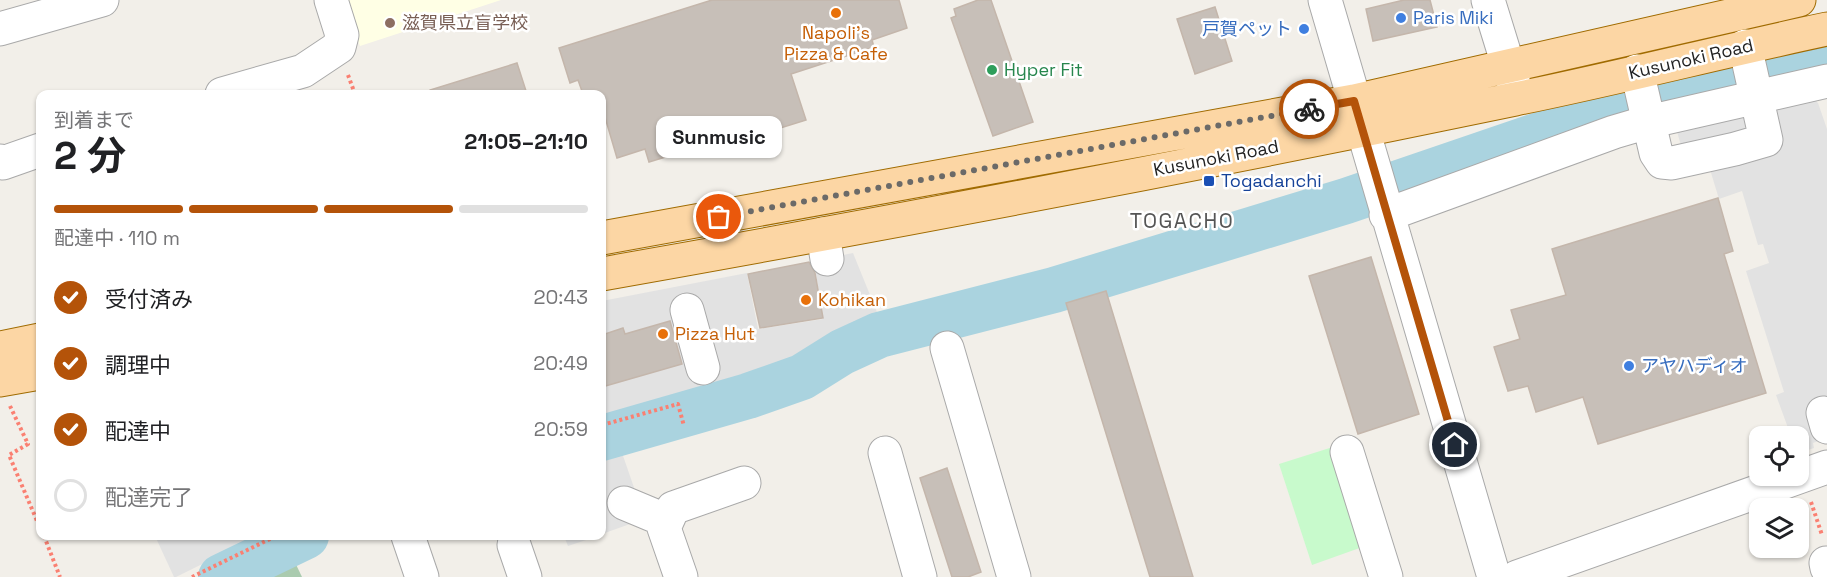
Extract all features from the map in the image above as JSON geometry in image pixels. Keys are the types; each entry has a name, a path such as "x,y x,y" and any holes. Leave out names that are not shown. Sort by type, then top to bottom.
{"main road":[{"name":"Kusunoki Road","path":"606,274 825,247 1359,116 1508,65 1792,1"},
{"name":"Kusunoki Road","path":"606,237 1359,116 1519,99 1643,100 1751,75 1814,31"},
{"path":"0,348 36,341"},
{"path":"5,391 36,375"}],"street":[{"path":"0,29 102,0"},
{"path":"236,90 303,71 339,47 342,35 331,0"},
{"path":"1325,0 1494,577"},
{"path":"1488,0 1519,99"},
{"path":"1792,1 1814,31"},
{"path":"1382,199 1614,132 1643,100 1751,75 1827,81"},
{"path":"1643,100 1656,153 1662,162 1671,163 1751,144 1751,75"},
{"path":"0,161 3,163 36,151"},
{"path":"687,310 703,368"},
{"path":"947,348 1014,577"},
{"path":"1347,452 1386,577"},
{"path":"885,453 920,577"},
{"path":"1516,577 1815,471"},
{"path":"681,577 664,528 673,508 744,483"},
{"path":"624,503 667,520"},
{"path":"409,540 423,577"},
{"path":"514,545 525,577"}],"path":[{"path":"5,391 10,408 28,444 9,455 36,519"},
{"path":"606,424 678,404 684,426"},
{"path":"1815,471 1827,552 1826,565"},
{"path":"46,540 60,577"},
{"path":"192,577 268,540"}],"shaded area":[{"name":"滋賀県立盲学校","path":"341,0 501,0 360,46"},
{"path":"1813,98 1818,103 1827,129 1827,438 1813,443 1814,448 1809,450 1809,426 1787,426 1776,395 1784,392 1746,271 1769,263 1763,244 1758,245 1742,191 1719,199 1708,163 1688,170 1676,128 1743,112 1746,123 1777,115 1776,108"},
{"path":"853,253 881,322 849,333 814,354 770,373 606,419 606,300 747,273 758,329 823,319 814,261"},
{"path":"621,450 639,502 630,524 606,533 606,454"},
{"path":"157,540 251,540 176,577"},
{"path":"566,540 586,540 568,546"},
{"path":"290,552 302,577 240,577"}],"green space":[{"path":"1336,446 1368,545 1312,565 1279,464"}],"building":[{"path":"712,0 899,0 907,28 872,40 874,47 791,74 806,120 723,146 721,140 649,162 645,149 617,158 606,121 606,90 582,90 578,80 570,83 559,48"},
{"name":"Hyper Fit","path":"978,0 991,0 1033,122 993,136 951,18 956,16 954,9"},
{"name":"Paris Miki","path":"1404,0 1430,0 1437,27 1373,41 1366,9"},
{"path":"1215,7 1232,61 1195,74 1177,19"},
{"path":"517,63 526,90 430,90"},
{"name":"アヤハディオ","path":"1718,198 1733,251 1724,254 1766,393 1598,444 1583,397 1536,412 1528,386 1508,391 1494,347 1520,339 1511,310 1566,295 1552,249"},
{"path":"1371,257 1419,414 1358,434 1309,276"},
{"path":"809,262 815,273 823,318 760,328 748,274"},
{"path":"1106,291 1193,577 1150,577 1066,303"},
{"path":"670,321 682,364 606,386 606,334 623,328 625,334"},
{"path":"947,468 981,572 968,577 952,577 920,478"}],"waterway":[{"path":"606,437 748,396 802,377 842,352 879,335 1054,290 1346,201 1601,114 1827,63"},
{"path":"221,577 298,540"}],"way so far":[{"path":"719,217 1309,109"}],"place":[{"name":"Napoli's Pizza & Cafe","path":"836,13"},
{"name":"Paris Miki","path":"1401,18"},
{"name":"滋賀県立盲学校","path":"390,23"},
{"name":"戸賀ペット","path":"1304,29"},
{"name":"Hyper Fit","path":"992,70"},
{"name":"Togadanchi","path":"1209,181"},
{"name":"Sunmusic","path":"719,217"},
{"name":"Kohikan","path":"806,300"},
{"name":"Pizza Hut","path":"663,334"},
{"name":"アヤハディオ","path":"1629,366"}],"district":[{"name":"TOGACHO","path":"1182,221"}],"route":[{"path":"1309,109 1354,101 1455,445"}]}
